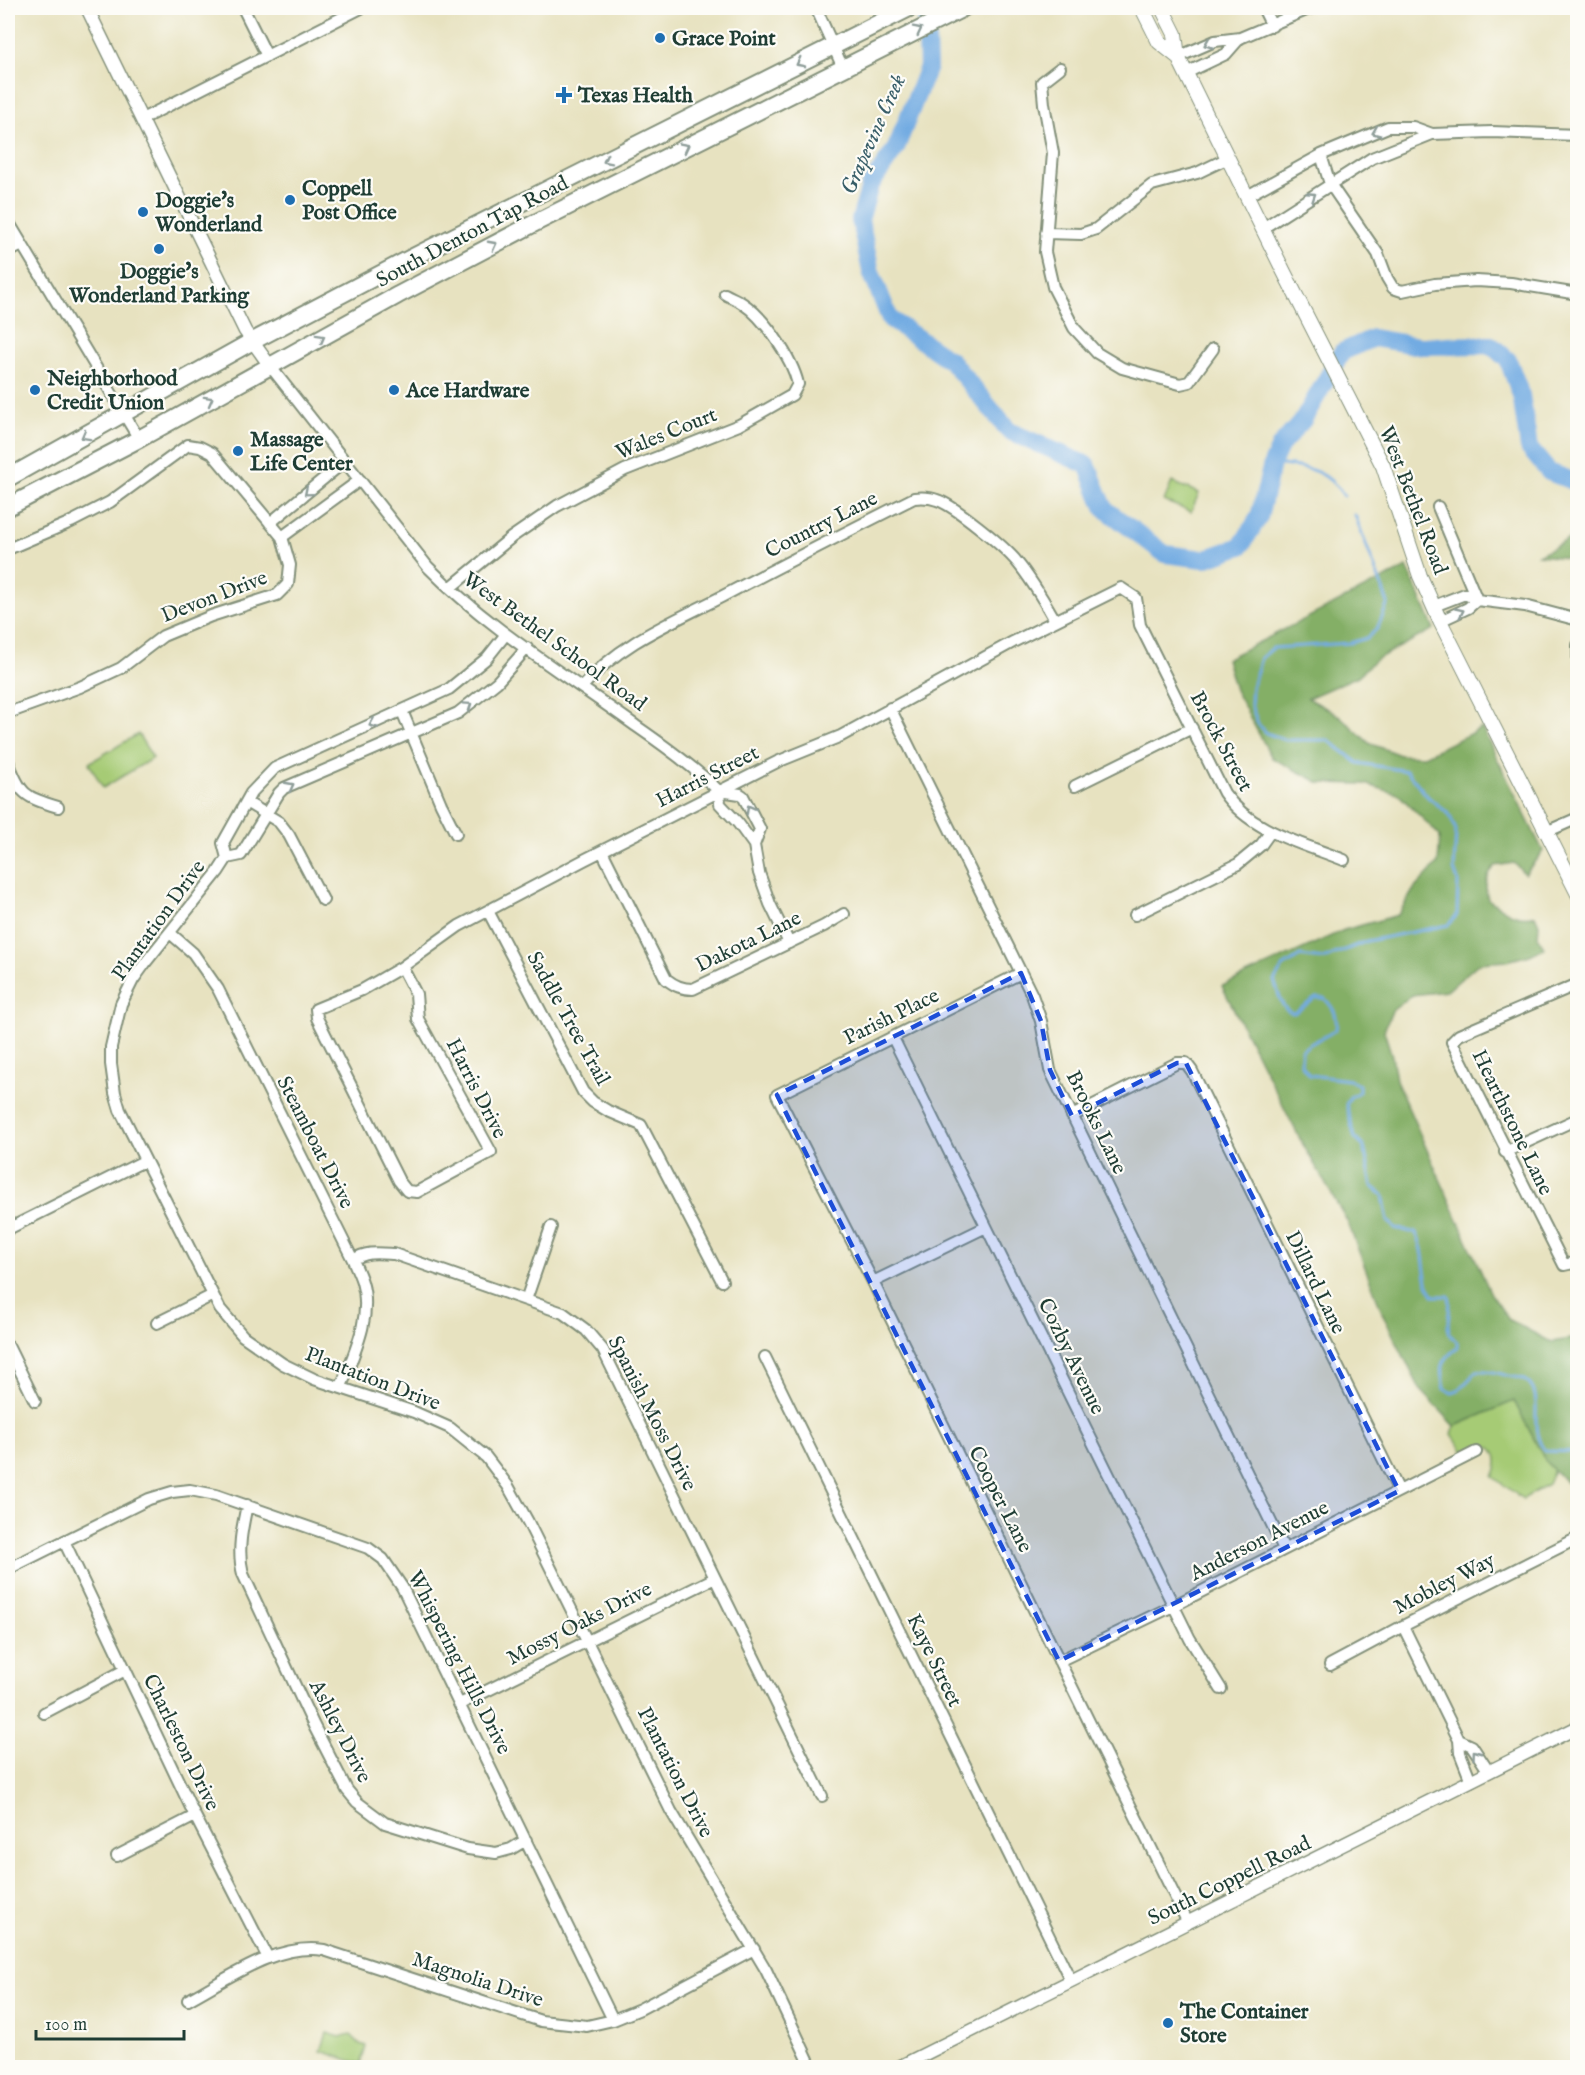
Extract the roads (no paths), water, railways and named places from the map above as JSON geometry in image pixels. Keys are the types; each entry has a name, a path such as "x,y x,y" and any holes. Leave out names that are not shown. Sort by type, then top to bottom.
{"main road":[{"name":"South Denton Tap Road","path":"8,478 252,342 524,201 909,8"},
{"name":"South Denton Tap Road","path":"8,507 139,439 398,295 535,223 963,8"},
{"name":"West Bethel Road","path":"1142,8 1159,42 1179,57"},
{"name":"West Bethel Road","path":"1162,8 1175,34 1179,57 1186,73 1383,466 1420,576 1440,621 1578,894"},
{"path":"637,144 648,166"},
{"path":"524,201 535,223"}],"street":[{"path":"87,8 252,342 270,366"},
{"path":"243,8 267,56"},
{"path":"142,119 361,8"},
{"path":"816,8 843,68"},
{"path":"1263,8 1272,26"},
{"path":"1179,57 1215,41 1240,38 1311,8"},
{"path":"1186,73 1226,54 1240,38"},
{"path":"1060,68 1042,82 1053,153 1045,252 1053,287 1074,328 1097,353 1122,368 1180,384 1189,382 1213,349"},
{"path":"1247,196 1320,155 1388,127 1413,127 1432,134"},
{"path":"1263,228 1372,158 1432,134 1492,132 1578,135"},
{"path":"1559,134 1578,144"},
{"path":"1320,155 1330,184 1378,254 1393,288 1402,291 1435,284 1476,281 1512,283 1578,294"},
{"path":"1046,233 1081,234 1096,229 1152,185 1197,173 1228,158"},
{"path":"8,221 139,439"},
{"path":"8,252 22,244"},
{"name":"Wales Court","path":"450,588 512,537 574,497 625,470 739,425 792,395 798,384 795,372 769,330 743,303 724,294"},
{"name":"West Bethel School Road","path":"270,366 428,567 450,588 506,634 683,759 719,791"},
{"path":"8,549 71,522 110,502 188,445 200,447 212,453 282,537 360,480"},
{"path":"270,523 345,461"},
{"name":"Country Lane","path":"582,687 597,669 629,645 914,498 926,497 940,500 998,543 1017,562 1055,620"},
{"path":"1438,507 1477,600"},
{"name":"Devon Drive","path":"8,713 80,687 121,668 163,636 211,616 277,595 288,584 290,565 282,537"},
{"name":"Harris Street","path":"316,1009 362,990 402,967 459,926 602,851 777,762 841,736 1055,620 1121,588"},
{"name":"Brock Street","path":"1121,588 1136,598 1140,625 1224,793 1234,807 1261,827 1344,860"},
{"path":"1434,606 1465,594 1477,600 1525,606 1578,620"},
{"path":"1440,621 1468,608 1477,600"},
{"name":"Plantation Drive","path":"227,858 223,843 246,802 264,778 275,768 456,684 487,658 506,634"},
{"path":"1578,645 1578,677"},
{"name":"Plantation Drive","path":"527,648 497,682 476,700 451,716 285,788 279,793 242,855 227,858 212,881 133,980 121,1004 111,1047 115,1093 120,1110 144,1161 220,1310 243,1335 283,1364 314,1379 414,1412 450,1428 486,1457 508,1486 671,1810 754,1949 781,1999 812,2067"},
{"name":"Brooks Lane","path":"890,708 1032,995 1041,1021 1050,1070 1284,1548"},
{"path":"402,711 456,834"},
{"path":"1075,786 1192,728"},
{"path":"8,761 16,785 34,800 58,807"},
{"path":"754,845 760,829 743,796 719,791 720,804 754,845 759,873 770,904 789,943"},
{"path":"246,802 279,822 289,835 323,900"},
{"path":"1546,832 1578,818"},
{"path":"1135,915 1238,864 1262,845 1271,831"},
{"name":"Dakota Lane","path":"602,851 666,979 674,986 683,989 693,989 844,914"},
{"name":"Saddle Tree Trail","path":"488,911 583,1092 600,1106 641,1125 722,1281"},
{"name":"Steamboat Drive","path":"170,933 193,953 218,989 362,1282 364,1320 341,1387"},
{"name":"Harris Drive","path":"316,1009 317,1018 399,1181 407,1191 417,1192 492,1152 418,1019 416,994 402,967"},
{"name":"Parish Place","path":"777,1095 1021,973"},
{"name":"Hearthstone Lane","path":"1578,984 1459,1035 1452,1042 1563,1265 1578,1262"},
{"name":"Cozby Avenue","path":"893,1038 1173,1606 1190,1639 1221,1689"},
{"name":"Dillard Lane","path":"1072,1116 1177,1063 1186,1063 1399,1491"},
{"name":"Cooper Lane","path":"777,1095 873,1282 1188,1923"},
{"path":"1505,1152 1575,1120"},
{"path":"8,1229 144,1161"},
{"path":"526,1300 551,1227"},
{"path":"873,1282 986,1227"},
{"name":"Spanish Moss Drive","path":"353,1260 361,1255 372,1253 394,1254 562,1313 586,1330 603,1350 822,1796"},
{"path":"157,1323 213,1295"},
{"path":"8,1346 35,1401"},
{"name":"Kaye Street","path":"765,1357 1071,1981"},
{"name":"Anderson Avenue","path":"1059,1661 1173,1606 1476,1452"},
{"name":"Whispering Hills Drive","path":"8,1569 134,1505 172,1492 199,1492 216,1495 368,1548 383,1559 402,1587 613,2020"},
{"name":"Ashley Drive","path":"247,1505 240,1542 240,1564 243,1574 258,1611 347,1790 357,1802 385,1822 468,1850 496,1853 511,1849 526,1840"},
{"name":"Mobley Way","path":"1330,1665 1402,1626 1578,1538"},
{"name":"Charleston Drive","path":"64,1540 195,1816 268,1958"},
{"name":"Mossy Oaks Drive","path":"460,1704 715,1578"},
{"path":"1402,1626 1460,1740 1460,1754 1471,1781"},
{"path":"44,1713 125,1670"},
{"name":"South Coppell Road","path":"897,2067 1578,1727"},
{"path":"1460,1740 1472,1746 1489,1772"},
{"path":"117,1856 195,1816"},
{"name":"Magnolia Drive","path":"188,2000 268,1958 292,1950 308,1948 324,1950 541,2021 586,2026 613,2020 640,2009 754,1949"}],"waterway":[{"name":"Grapevine Creek","path":"926,8 928,67 896,148 870,186 860,220 871,272 890,319 951,361 1009,431 1087,465 1105,509 1165,554 1204,559 1241,546 1259,517 1272,464 1280,446 1303,420 1342,352 1373,338 1420,346 1491,345 1508,360 1521,395 1529,448 1549,472 1578,483"},
{"path":"1272,464 1312,470 1329,479 1344,496"},
{"path":"1355,515 1388,603 1377,629 1367,638 1350,643 1273,648 1261,658 1252,687 1251,705 1258,724 1266,733 1286,740 1328,740 1358,763 1407,771 1428,797 1449,814 1456,830 1454,870 1458,881 1457,915 1448,925 1367,941 1323,959 1300,956 1283,967 1274,981 1283,1005 1290,1012 1294,1013 1316,998 1324,998 1334,1012 1336,1029 1302,1050 1301,1064 1309,1075 1350,1080 1359,1085 1359,1092 1350,1097 1346,1105 1355,1138 1364,1147 1372,1186 1383,1195 1388,1221 1395,1228 1416,1233 1420,1241 1427,1282 1434,1296 1449,1296 1448,1326 1457,1342 1457,1348 1444,1362 1445,1389 1452,1393 1458,1391 1477,1371 1519,1378 1527,1382 1535,1396 1537,1432 1545,1451 1578,1452"}],"place":[{"name":"Grace Point","path":"660,38"},
{"name":"Texas Health","path":"564,95"},
{"name":"Coppell Post Office","path":"290,200"},
{"name":"Doggie's Wonderland","path":"143,212"},
{"name":"Doggie's Wonderland Parking","path":"159,249"},
{"name":"Neighborhood Credit Union","path":"35,390"},
{"name":"Ace Hardware","path":"394,390"},
{"name":"Massage Life Center","path":"238,451"},
{"name":"The Container Store","path":"1168,2023"}]}
